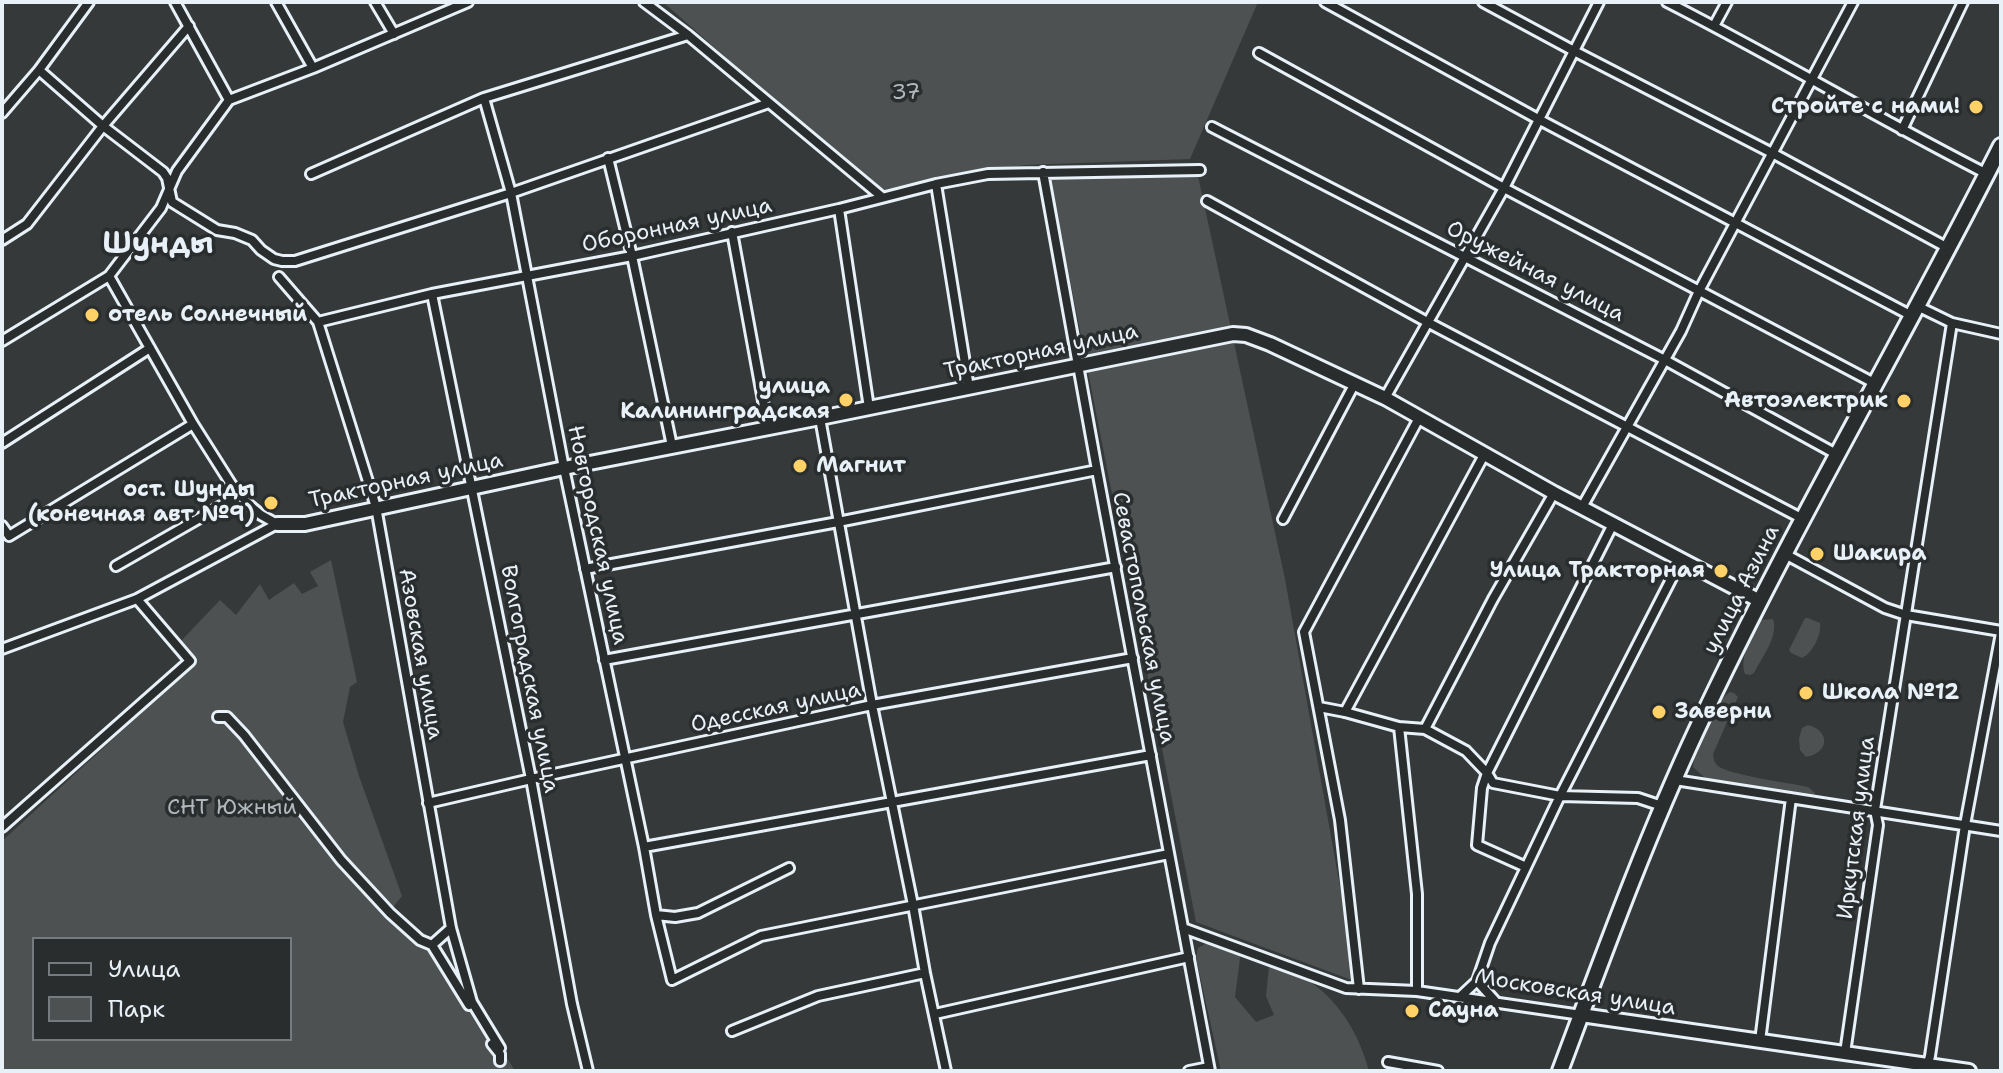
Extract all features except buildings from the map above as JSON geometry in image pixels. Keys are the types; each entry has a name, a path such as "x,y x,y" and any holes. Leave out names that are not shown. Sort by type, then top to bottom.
{"main road":[{"name":"улица Азина","path":"1560,1071 1662,806 1698,726 1760,601 2001,146"}],"street":[{"path":"2,113 39,70 89,2"},
{"path":"175,2 229,100"},
{"path":"276,2 313,68"},
{"path":"375,2 394,34"},
{"path":"2,341 109,276 161,208 177,171 229,100 468,2"},
{"path":"644,2 882,197"},
{"path":"1325,2 1540,120 1914,311 2001,334"},
{"path":"1483,2 1948,248"},
{"path":"1385,398 1504,188 1599,2"},
{"path":"1667,2 1987,174"},
{"path":"1714,26 1727,2"},
{"path":"1582,507 1681,331 1735,221 1774,154 1853,2"},
{"path":"1902,130 1963,2"},
{"path":"2,240 27,224 103,126 189,26"},
{"path":"311,174 484,98 688,35"},
{"path":"1259,53 1504,188 1876,384"},
{"path":"39,70 103,126 163,172 172,202 217,230 252,240 261,250 282,261 295,261 511,193 769,103"},
{"name":"Новгородская улица","path":"484,98 511,193 564,468 672,980 761,936 913,905"},
{"name":"Оружейная улица","path":"1212,127 1665,360 1838,455"},
{"path":"608,158 672,446"},
{"name":"Оборонная улица","path":"318,322 432,294 632,256 988,174 1200,170"},
{"name":"Севастопольская улица","path":"1043,172 1210,1069"},
{"path":"936,184 969,388"},
{"path":"1207,201 1429,323 1803,519"},
{"path":"839,209 869,408"},
{"path":"732,232 768,428"},
{"path":"109,276 193,424 231,484 261,515 277,524"},
{"name":"Азовская улица","path":"279,277 318,322 376,507 451,928 472,1002 500,1048"},
{"name":"Волгоградская улица","path":"432,294 531,779 572,1004 588,1071"},
{"name":"Иркутская улица","path":"1845,1053 1878,825 1875,810 1952,323"},
{"name":"Тракторная улица","path":"277,524 305,524 564,468 1233,334 1268,343 1385,398 1554,493 1760,601"},
{"path":"2,443 150,348"},
{"path":"1283,519 1355,383"},
{"path":"820,418 872,705 946,1071"},
{"path":"1359,989 1340,820 1304,632 1419,418"},
{"path":"2,526 9,536 193,424"},
{"path":"1345,712 1484,455"},
{"path":"585,569 1097,470"},
{"path":"1425,729 1493,599 1554,493"},
{"path":"116,566 240,495"},
{"path":"2,649 137,599 277,524"},
{"path":"1526,867 1477,845 1482,788 1613,524"},
{"path":"1785,554 1885,608 1906,615 2001,632 1965,825 1927,1068"},
{"path":"1461,996 1477,981 1490,943 1560,796 1681,560"},
{"path":"604,660 1116,567"},
{"path":"2,827 190,661 137,599"},
{"name":"Одесская улица","path":"428,803 872,705 1133,658"},
{"path":"1319,707 1399,727 1425,729 1466,751 1493,783 1560,796 1638,798 1662,806"},
{"path":"218,717 227,717 244,735 341,860 390,913 420,940 432,945 500,1054 500,1061"},
{"path":"1399,727 1417,894 1417,991"},
{"path":"644,847 1151,755"},
{"path":"1675,780 2001,831"},
{"path":"1760,1041 1791,798"},
{"path":"913,905 1169,854"},
{"path":"656,915 675,917 698,913 789,868"},
{"path":"432,945 451,928"},
{"name":"Московская улица","path":"1183,928 1346,988 1461,996 1927,1068 1969,1071"},
{"path":"935,1014 1189,957"},
{"path":"732,1031 818,996 925,973"},
{"path":"1477,981 1495,1002"},
{"path":"1388,1062 1438,1071"},
{"path":"1189,1071 1210,1069"}],"green space":[{"name":"37","path":"663,2 1258,2 1190,159 1025,165 877,191"},
{"path":"1198,176 1285,579 1357,982 1196,922 1050,178"},
{"name":"СНТ Южный","path":"331,560 357,682 350,687 343,722 402,896 391,910 413,934 445,956 515,1071 2,1071 2,841 187,671 192,662 180,642 220,600 236,615 260,584 269,600 294,583 302,594 318,586 310,572"},
{"path":"1805,618 1820,623 1820,627 1813,648 1802,658 1789,650"},
{"path":"1773,619 1774,632 1769,646 1754,673 1745,674 1745,653 1754,632 1761,620"},
{"path":"1730,692 1738,697 1713,754 1717,765 1734,773 1808,787 1815,793 1813,797 1714,783 1693,767 1704,731 1718,705"},
{"path":"1808,725 1821,732 1824,742 1819,751 1806,757 1800,750 1799,739 1802,728"},
{"path":"1207,943 1241,951 1235,997 1256,1022 1274,1015 1266,996 1269,967 1288,971 1320,989 1346,1018 1356,1035 1369,1071 1221,1071 1196,958 1198,948"}],"place":[{"name":"Стройте с нами!","path":"1976,107"},
{"name":"отель Солнечный","path":"92,315"},
{"name":"улица Калининградская","path":"846,400"},
{"name":"Автоэлектрик","path":"1904,401"},
{"name":"Магнит","path":"800,466"},
{"name":"ост. Шунды (конечная авт №9)","path":"271,503"},
{"name":"Шакира","path":"1817,554"},
{"name":"Улица Тракторная","path":"1721,571"},
{"name":"Школа №12","path":"1806,693"},
{"name":"Заверни","path":"1659,712"},
{"name":"Сауна","path":"1412,1011"}],"district":[{"name":"Шунды","path":"158,245"}]}
